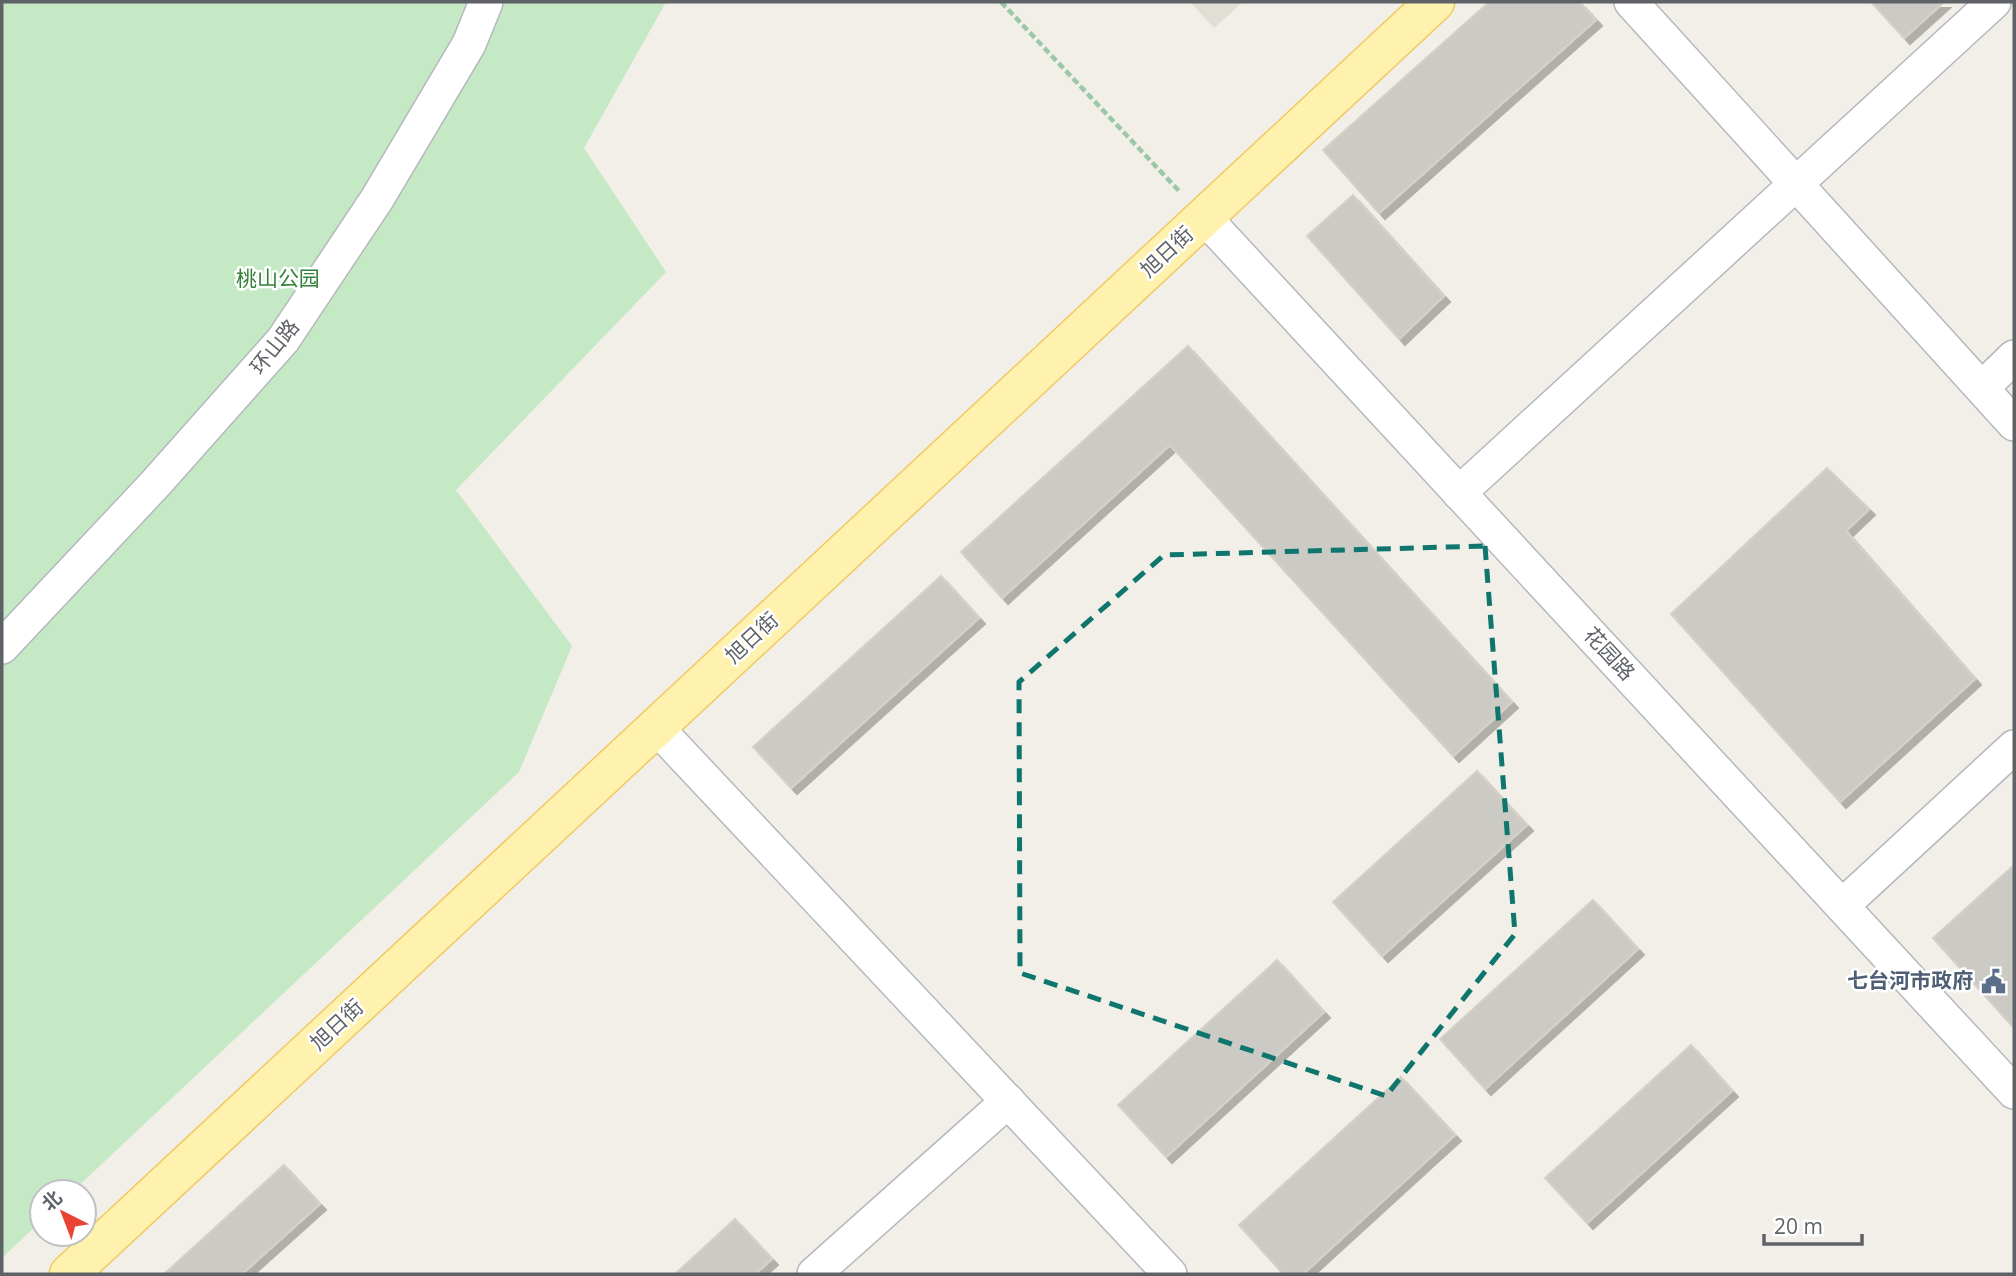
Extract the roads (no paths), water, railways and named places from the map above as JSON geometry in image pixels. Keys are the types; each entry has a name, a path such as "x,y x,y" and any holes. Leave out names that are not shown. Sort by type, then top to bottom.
{"main road":[{"name":"旭日街","path":"69,1274 1435,2"}],"street":[{"name":"环山路","path":"2,647 156,483 283,340 377,199 470,44 486,2"},
{"path":"1631,2 2014,424"},
{"path":"1459,493 1994,2"},
{"name":"花园路","path":"1204,217 2014,1092"},
{"path":"1982,388 2014,357"},
{"path":"656,727 1008,1101 1159,1270"},
{"path":"1842,906 2014,747"},
{"path":"814,1274 1008,1101"}],"place":[{"name":"七台河市政府","path":"1993,981"}],"park label":[{"name":"桃山公园","path":"278,279"}]}
